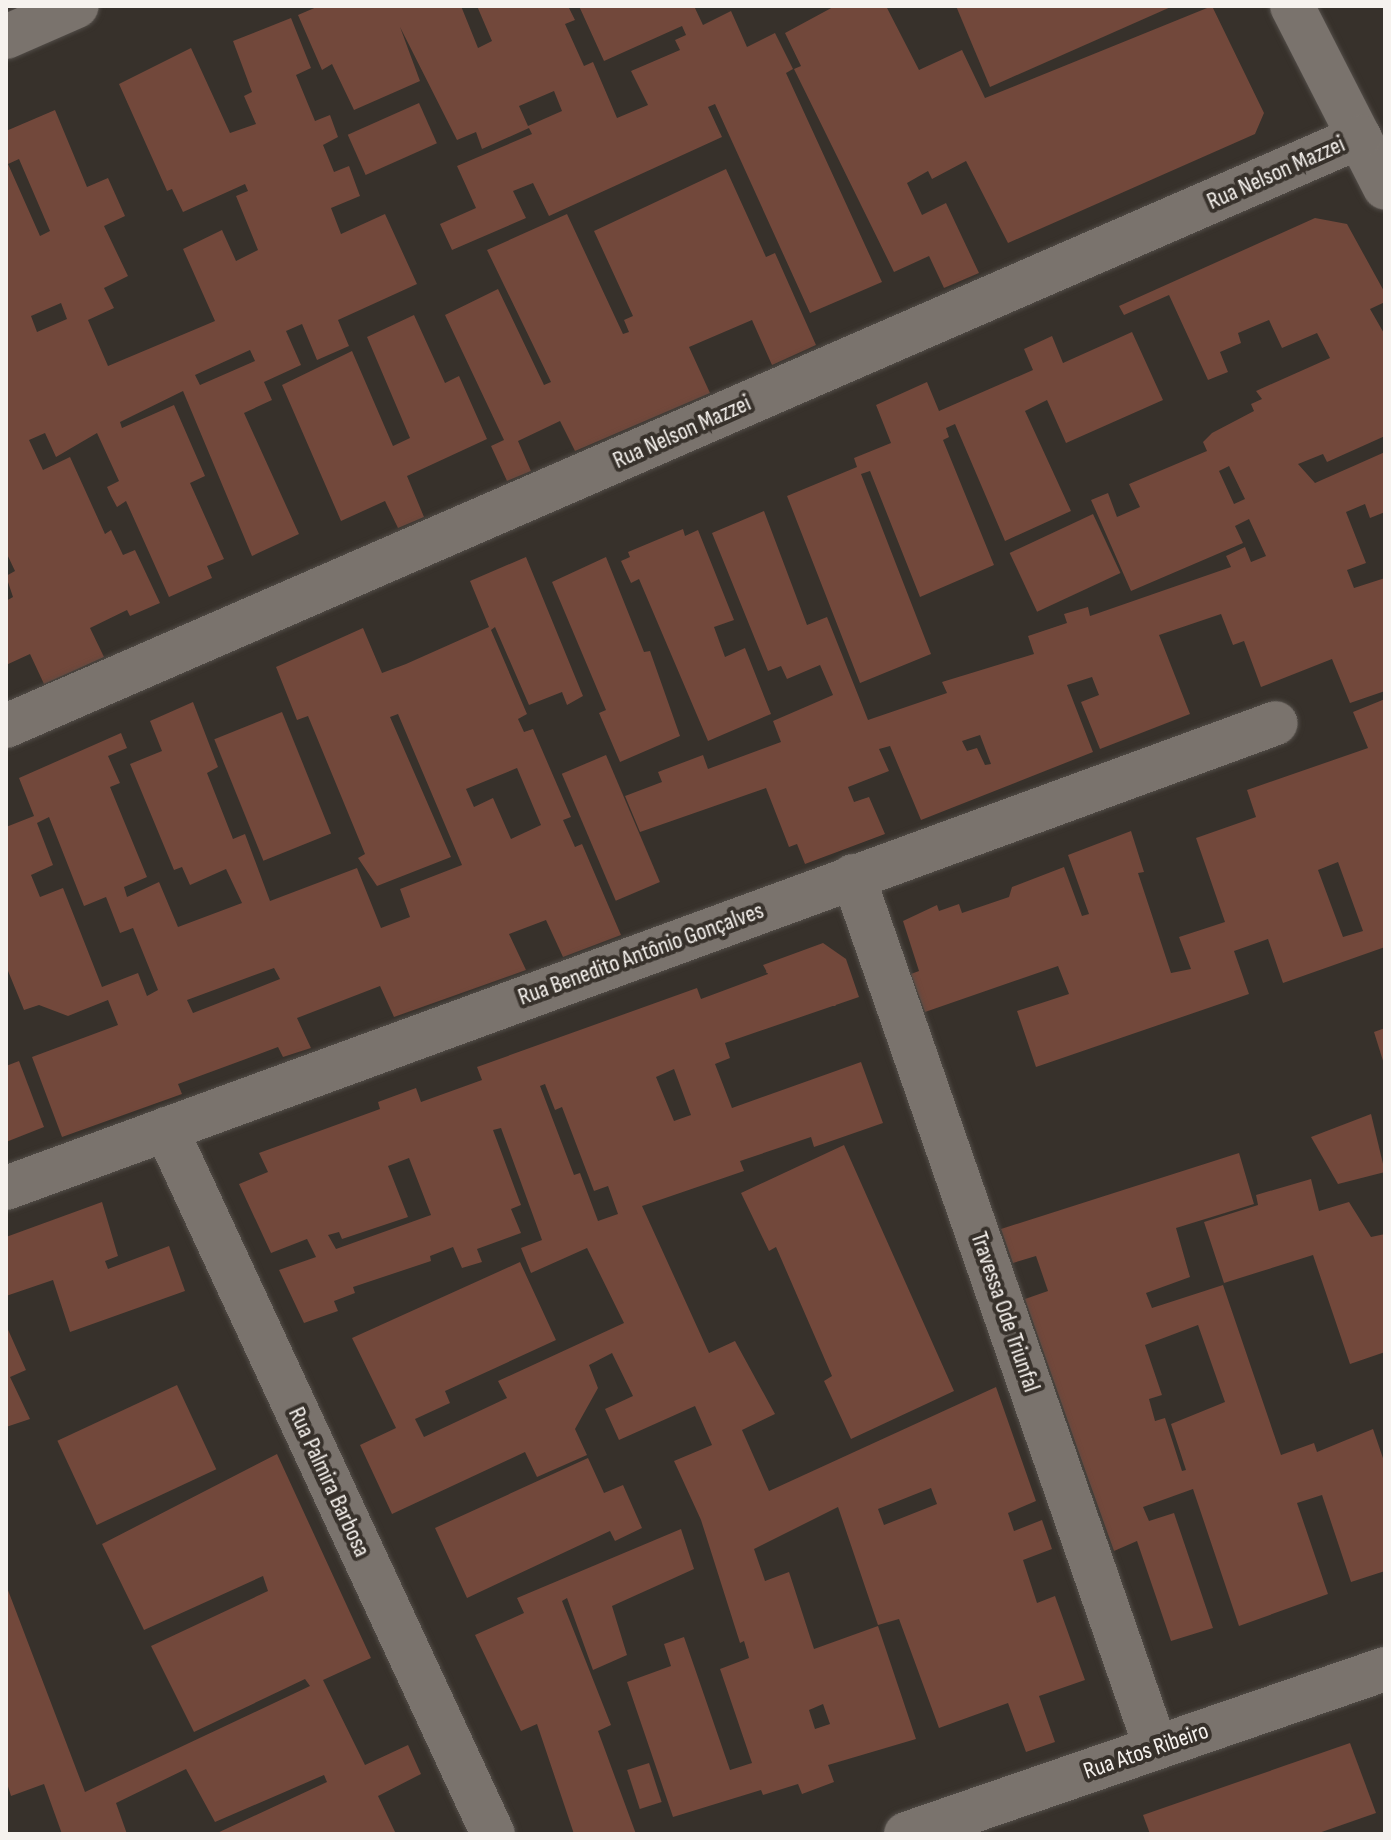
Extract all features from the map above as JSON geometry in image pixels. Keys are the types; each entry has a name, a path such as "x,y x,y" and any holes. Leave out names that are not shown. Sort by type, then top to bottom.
{"street":[{"path":"6,37 77,6"},
{"path":"1292,6 1385,188"},
{"name":"Rua Nelson Mazzei","path":"6,726 1359,137"},
{"name":"Rua Benedito Antônio Gonçalves","path":"6,1188 1276,723"},
{"name":"Travessa Ode Triunfal","path":"853,876 1156,1748"},
{"name":"Rua Palmira Barbosa","path":"166,1129 493,1834"},
{"name":"Rua Atos Ribeiro","path":"906,1834 1385,1669"}],"building":[{"path":"319,6 461,6 478,48 492,41 477,6 568,6 575,20 565,24 584,66 593,62 617,118 648,105 631,71 680,50 675,40 686,35 682,26 604,61 579,6 694,6 703,25 731,11 747,47 775,33 793,69 786,73 882,282 810,313 715,104 708,107 722,137 549,216 533,183 513,191 526,218 452,250 440,224 476,208 457,166 532,134 529,128 482,149 476,132 457,140 400,27 420,81 354,110 332,64 322,70 298,15","holes":["554,91 562,111 528,126 519,106"]},
{"path":"835,6 886,6 919,70 962,50 985,98 1212,6 1264,113 1255,134 1008,243 966,161 932,179 928,171 907,183 922,215 946,203 979,273 944,288 929,256 894,272 794,69 801,66 785,33"},
{"path":"956,6 1173,6 990,87"},
{"path":"291,18 311,68 296,75 315,121 330,115 338,137 323,145 334,172 349,166 360,196 331,208 341,234 385,214 417,284 338,320 349,346 317,360 302,324 286,331 301,365 264,382 272,400 244,413 299,534 252,556 183,391 120,422 122,428 174,405 205,476 190,483 224,559 207,566 212,578 169,597 126,501 117,507 107,487 119,481 97,433 56,457 45,433 29,440 43,470 70,457 105,534 111,530 123,555 135,550 160,603 130,616 127,610 90,628 104,657 44,684 30,654 6,665 6,601 13,597 6,576 15,571 6,552 6,131 55,110 87,187 108,178 125,216 104,226 128,276 104,288 114,308 88,320 108,366 215,321 183,249 222,230 236,261 258,250 236,196 248,191 245,184 183,212 172,189 167,191 119,84 191,48 230,133 256,124 244,96 252,92 233,41","holes":["19,159 50,231 40,236 8,164","61,303 67,319 37,332 31,316","250,350 255,361 200,385 195,375"]},
{"path":"419,103 437,143 366,175 348,135"},
{"path":"726,169 766,257 775,253 816,345 772,365 752,320 689,347 710,393 575,451 560,421 518,441 531,471 507,481 491,446 504,440 445,315 498,289 544,385 551,382 487,250 567,214 623,334 629,332 624,320 633,316 594,231"},
{"path":"1315,218 1347,224 1385,293 1385,302 1370,309 1385,335 1385,436 1327,462 1323,454 1298,464 1315,483 1385,452 1385,512 1370,518 1365,504 1346,512 1366,563 1347,570 1354,588 1385,578 1385,691 1350,703 1332,659 1261,687 1244,641 1233,645 1221,614 1159,635 1190,714 1100,749 1081,702 1099,695 1092,677 1067,685 1093,752 921,820 890,746 879,749 889,771 848,787 854,802 869,797 885,834 805,864 797,844 789,847 766,788 640,832 625,796 662,782 658,772 703,755 708,769 781,742 773,721 833,695 820,665 787,679 781,666 768,671 712,533 764,511 807,625 827,617 868,720 947,693 942,682 1034,654 1028,636 1067,623 1064,614 1088,607 1090,616 1231,567 1226,556 1245,547 1251,562 1266,556 1249,519 1235,526 1243,543 1131,591 1091,500 1108,493 1117,517 1140,507 1129,484 1207,451 1203,442 1212,433 1254,411 1251,404 1262,399 1256,391 1330,358 1317,333 1282,348 1269,320 1238,333 1241,343 1220,352 1228,372 1208,380 1169,295 1124,315 1119,306","holes":["1229,466 1245,499 1234,504 1219,471","980,735 991,764 985,765 977,748 967,751 962,741"]},
{"path":"414,315 445,383 459,376 487,439 407,476 424,517 398,528 385,501 341,521 282,385 352,351 393,446 410,438 367,337"},
{"path":"1132,332 1163,400 1066,443 1047,400 1025,411 1071,511 1005,541 955,424 946,428 949,437 943,440 994,565 920,597 870,471 861,474 931,654 860,683 787,496 857,467 854,458 891,443 876,405 927,382 939,411 1033,370 1024,349 1052,336 1063,363"},
{"path":"1093,514 1120,573 1037,612 1010,553"},
{"path":"683,529 685,536 698,530 734,620 714,627 725,657 745,648 771,714 708,741 639,579 631,583 621,561 630,557 628,552"},
{"path":"526,557 583,696 567,705 562,692 529,705 495,627 491,630 527,714 518,719 524,732 533,729 571,817 563,820 575,847 582,844 621,935 563,957 546,920 509,934 526,970 394,1017 380,986 297,1018 311,1048 283,1057 278,1047 178,1084 182,1094 62,1137 32,1057 118,1025 108,1000 68,1016 39,1005 24,1010 6,966 6,827 34,816 19,778 121,733 127,748 108,756 120,783 110,787 147,877 124,887 127,897 159,882 178,927 242,903 226,869 190,885 182,867 174,870 130,764 162,751 150,721 193,702 218,767 207,773 233,839 245,834 270,901 357,868 381,928 410,917 400,889 462,865 398,714 390,717 451,857 377,886 358,858 365,854 308,716 297,720 276,667 363,628 382,673 406,664 489,627 470,581","holes":["517,768 541,825 511,839 493,798 474,807 466,789","49,817 84,906 106,897 120,933 133,928 158,990 147,996 138,973 102,987 63,888 40,897 31,875 53,865 37,823","274,968 280,979 193,1013 187,1000"]},
{"path":"606,557 644,652 650,651 680,736 620,762 599,713 606,710 552,582"},
{"path":"1385,699 1385,947 1283,983 1268,939 1234,951 1249,994 1036,1067 1017,1011 1069,994 1058,966 925,1012 911,974 919,971 903,921 937,905 939,911 959,904 962,913 1009,897 1012,887 1064,867 1082,916 1089,914 1068,855 1131,831 1144,872 1138,873 1171,973 1191,969 1179,937 1225,922 1196,838 1256,817 1247,790 1368,748 1353,712","holes":["1338,862 1363,931 1343,937 1318,870"]},
{"path":"282,712 331,833 263,861 214,739"},
{"path":"606,755 660,882 616,901 562,774"},
{"path":"823,943 846,959 859,997 725,1043 730,1058 715,1064 732,1108 861,1062 883,1123 814,1147 811,1137 740,1161 744,1171 642,1206 709,1353 735,1341 775,1414 742,1430 769,1491 996,1387 1036,1501 1008,1513 1014,1531 1042,1520 1052,1549 1023,1560 1037,1603 1055,1596 1085,1680 1039,1696 1055,1742 1026,1752 1008,1703 939,1728 899,1619 878,1625 838,1507 754,1549 765,1581 789,1572 814,1649 878,1626 916,1739 828,1765 834,1782 802,1794 798,1784 763,1795 761,1790 673,1817 627,1682 671,1666 664,1644 684,1637 730,1770 752,1763 720,1669 749,1658 744,1641 740,1643 701,1520 674,1461 712,1445 695,1406 619,1440 605,1409 633,1396 612,1353 589,1365 598,1388 575,1429 587,1455 537,1477 525,1452 392,1514 360,1445 396,1428 352,1338 520,1262 556,1340 445,1391 450,1403 415,1419 424,1437 507,1398 498,1381 624,1323 587,1248 531,1273 521,1248 542,1240 501,1128 493,1130 521,1205 511,1209 521,1233 477,1249 482,1262 462,1268 453,1247 430,1256 431,1261 353,1287 355,1293 334,1301 338,1311 304,1323 279,1270 316,1257 307,1239 271,1253 239,1184 268,1172 259,1153 380,1109 378,1102 416,1088 421,1102 482,1080 477,1067 697,988 701,999 768,974 763,965","holes":["674,1069 691,1115 674,1121 656,1077","545,1084 555,1110 562,1107 594,1191 608,1186 618,1214 598,1221 580,1173 574,1175 540,1086","409,1158 431,1215 336,1249 328,1235 339,1232 342,1239 408,1217 388,1166","931,1488 937,1504 884,1525 878,1509","823,1704 830,1724 815,1729 809,1710"]},
{"path":"1385,1028 1385,1064 1384,1064 1374,1032"},
{"path":"19,1061 44,1127 6,1142 6,1066"},
{"path":"1371,1114 1385,1172 1338,1184 1311,1137"},
{"path":"844,1145 954,1391 851,1439 824,1381 832,1376 776,1247 769,1251 741,1193"},
{"path":"1239,1153 1254,1204 1176,1228 1190,1277 1146,1293 1152,1308 1223,1285 1281,1455 1314,1443 1317,1452 1373,1429 1385,1464 1385,1571 1351,1582 1322,1495 1297,1503 1328,1594 1239,1626 1193,1489 1143,1507 1149,1521 1174,1513 1213,1628 1171,1641 1137,1541 1114,1551 1025,1299 1048,1291 1036,1256 1013,1263 1001,1229","holes":["1198,1325 1225,1402 1171,1424 1186,1470 1182,1471 1165,1418 1155,1421 1149,1399 1162,1395 1145,1345"]},
{"path":"1311,1179 1319,1211 1349,1202 1371,1237 1385,1234 1385,1352 1350,1364 1313,1255 1224,1283 1204,1222 1258,1205 1256,1195"},
{"path":"102,1202 118,1256 105,1261 108,1269 169,1246 185,1291 70,1332 53,1280 6,1296 6,1237"},
{"path":"6,1325 26,1370 10,1377 30,1419 6,1427"},
{"path":"177,1385 216,1469 97,1525 57,1441"},
{"path":"277,1454 371,1658 323,1680 365,1765 408,1745 421,1774 378,1796 396,1834 215,1834 327,1782 324,1775 215,1822 186,1769 116,1803 127,1834 62,1834 44,1784 11,1796 6,1780 6,1585 85,1792 310,1686 305,1679 194,1732 151,1646 268,1591 263,1576 144,1630 102,1544"},
{"path":"588,1458 604,1493 623,1485 642,1528 615,1541 610,1531 467,1598 435,1528"},
{"path":"681,1529 694,1569 612,1606 627,1655 593,1670 567,1598 562,1601 611,1725 598,1731 636,1834 574,1834 537,1724 521,1731 475,1635 524,1613 517,1598"},
{"path":"1350,1743 1376,1813 1316,1834 1150,1834 1143,1815"},
{"path":"649,1763 662,1802 640,1809 627,1770"}]}
